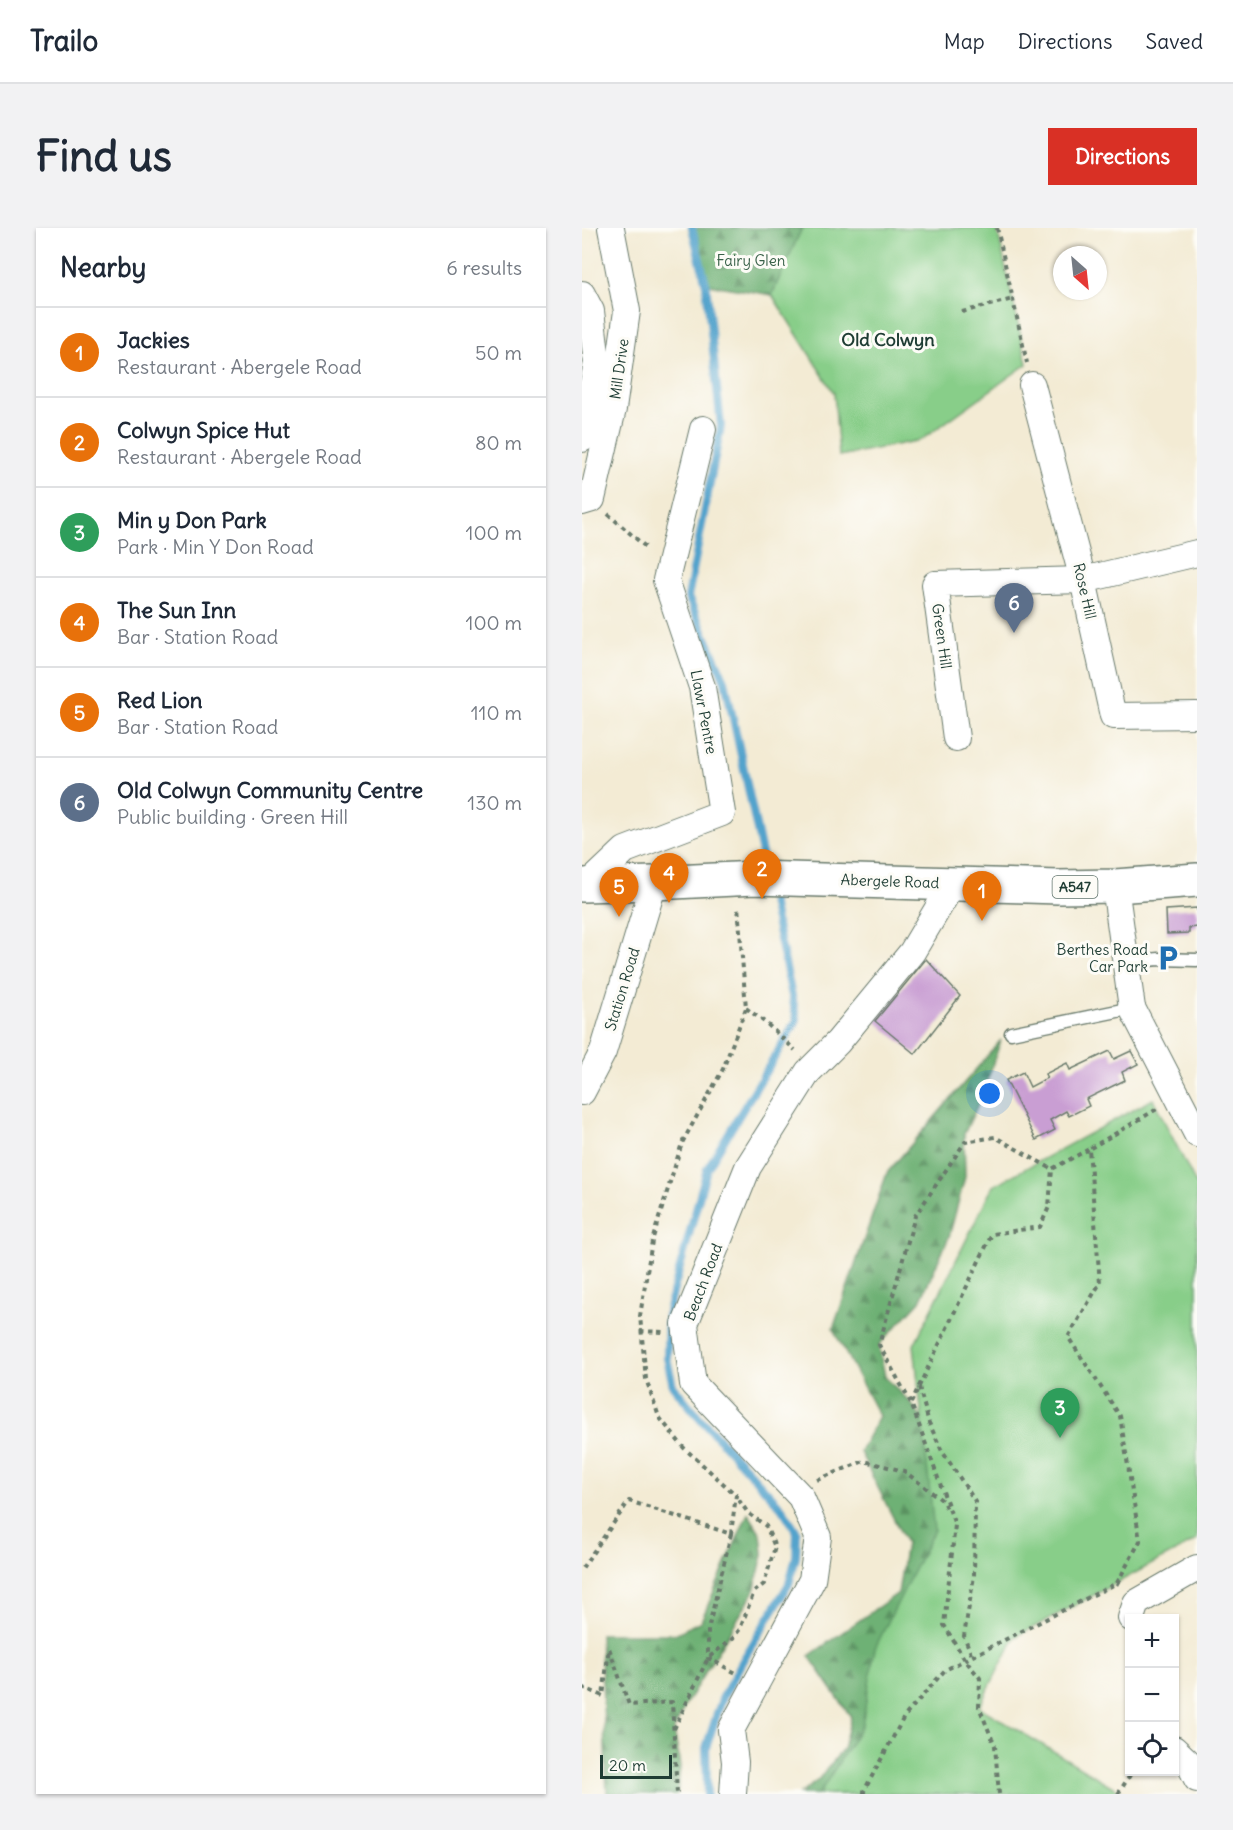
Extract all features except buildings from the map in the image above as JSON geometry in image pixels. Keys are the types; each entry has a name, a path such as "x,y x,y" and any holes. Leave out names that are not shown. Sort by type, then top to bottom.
{"main road":[{"name":"Abergele Road","path":"585,885 953,883 1059,887 1115,886 1197,880"}],"street":[{"name":"Mill Drive","path":"587,501 613,409 627,311 611,228"},
{"path":"582,294 591,311 597,363 582,439"},
{"name":"Rose Hill","path":"1032,385 1083,580 1113,716 1197,715"},
{"path":"666,580 703,429"},
{"name":"Green Hill","path":"956,738 934,584 1083,580 1197,553"},
{"name":"Llawr Pentre","path":"585,885 625,850 722,813 702,687 666,580"},
{"name":"Station Road","path":"582,1092 603,1052 654,883"},
{"name":"Beach Road","path":"733,1794 735,1762 731,1730 812,1580 818,1537 801,1497 693,1384 686,1324 748,1167 808,1072 838,1042 912,952 953,883"},
{"path":"1115,886 1132,1008 1197,1134"},
{"path":"1138,1608 1197,1568"},
{"path":"1179,1754 1189,1763 1197,1779"}],"lane":[{"path":"1126,962 1159,959 1197,960"},
{"path":"1011,1033 1132,1008"}],"path":[{"path":"997,228 1032,385"},
{"path":"962,312 1013,299"},
{"path":"587,501 649,550 666,580"},
{"path":"758,885 746,1008 794,1049"},
{"path":"1052,1169 1178,1097"},
{"path":"999,1794 995,1746 979,1707 980,1678 965,1660 944,1625 955,1525 911,1403 879,1345 915,1216 964,1142 995,1137 1052,1169"},
{"path":"864,1794 904,1718 945,1670 1117,1583 1140,1541 1120,1416 1068,1337 1100,1283 1089,1149"},
{"path":"911,1403 992,1234 1040,1227 1049,1207 1052,1169"},
{"path":"919,1387 929,1423 942,1451 975,1501 974,1576 964,1636 972,1656"},
{"path":"795,1490 830,1473 864,1461 904,1471 943,1501 955,1525"},
{"path":"708,1658 733,1638 740,1629 754,1592 764,1584 775,1547 766,1526 748,1513 736,1496"},
{"path":"674,1730 708,1658 708,1630 731,1534"},
{"path":"1117,1583 1138,1608"},
{"path":"582,1687 603,1696 609,1648 629,1705 672,1702 677,1794"},
{"path":"708,1658 722,1665"},
{"path":"1118,1794 1129,1776"}],"green space":[{"name":"Fairy Glen","path":"689,228 802,228 772,295 706,284"},
{"path":"802,228 997,228 1027,364 921,440 839,456 834,393 772,295"},
{"path":"1001,1040 982,1096 964,1134 965,1177 949,1237 920,1301 879,1345 885,1377 911,1403 964,1485 934,1794 800,1794 818,1780 843,1749 851,1717 809,1656 898,1593 906,1543 860,1452 879,1416 833,1329 887,1173"},
{"path":"1153,1099 1197,1186 1197,1540 1015,1637 979,1707 1125,1794 819,1794 862,1725 875,1648 934,1530 914,1345 993,1186"},
{"path":"748,1513 761,1534 763,1554 754,1592 687,1702 674,1729 680,1767 677,1794 607,1794 600,1634 675,1634 701,1621"}],"waterway":[{"path":"692,228 706,284 721,426 688,597 725,681 766,872"},
{"path":"707,1794 706,1748 722,1699 789,1584 796,1557 797,1532 782,1508 673,1386 667,1358 668,1311 707,1169 797,1020 769,887"}],"place":[{"name":"Old Colwyn Community Centre","path":"1014,633"},
{"name":"Colwyn Spice Hut","path":"762,899"},
{"name":"The Sun Inn","path":"669,903"},
{"name":"Red Lion","path":"619,917"},
{"name":"Jackies","path":"982,921"},
{"name":"Berthes Road Car Park","path":"1168,958"},
{"name":"Min y Don Park","path":"1060,1438"}],"district":[{"name":"Old Colwyn","path":"888,339"}]}
